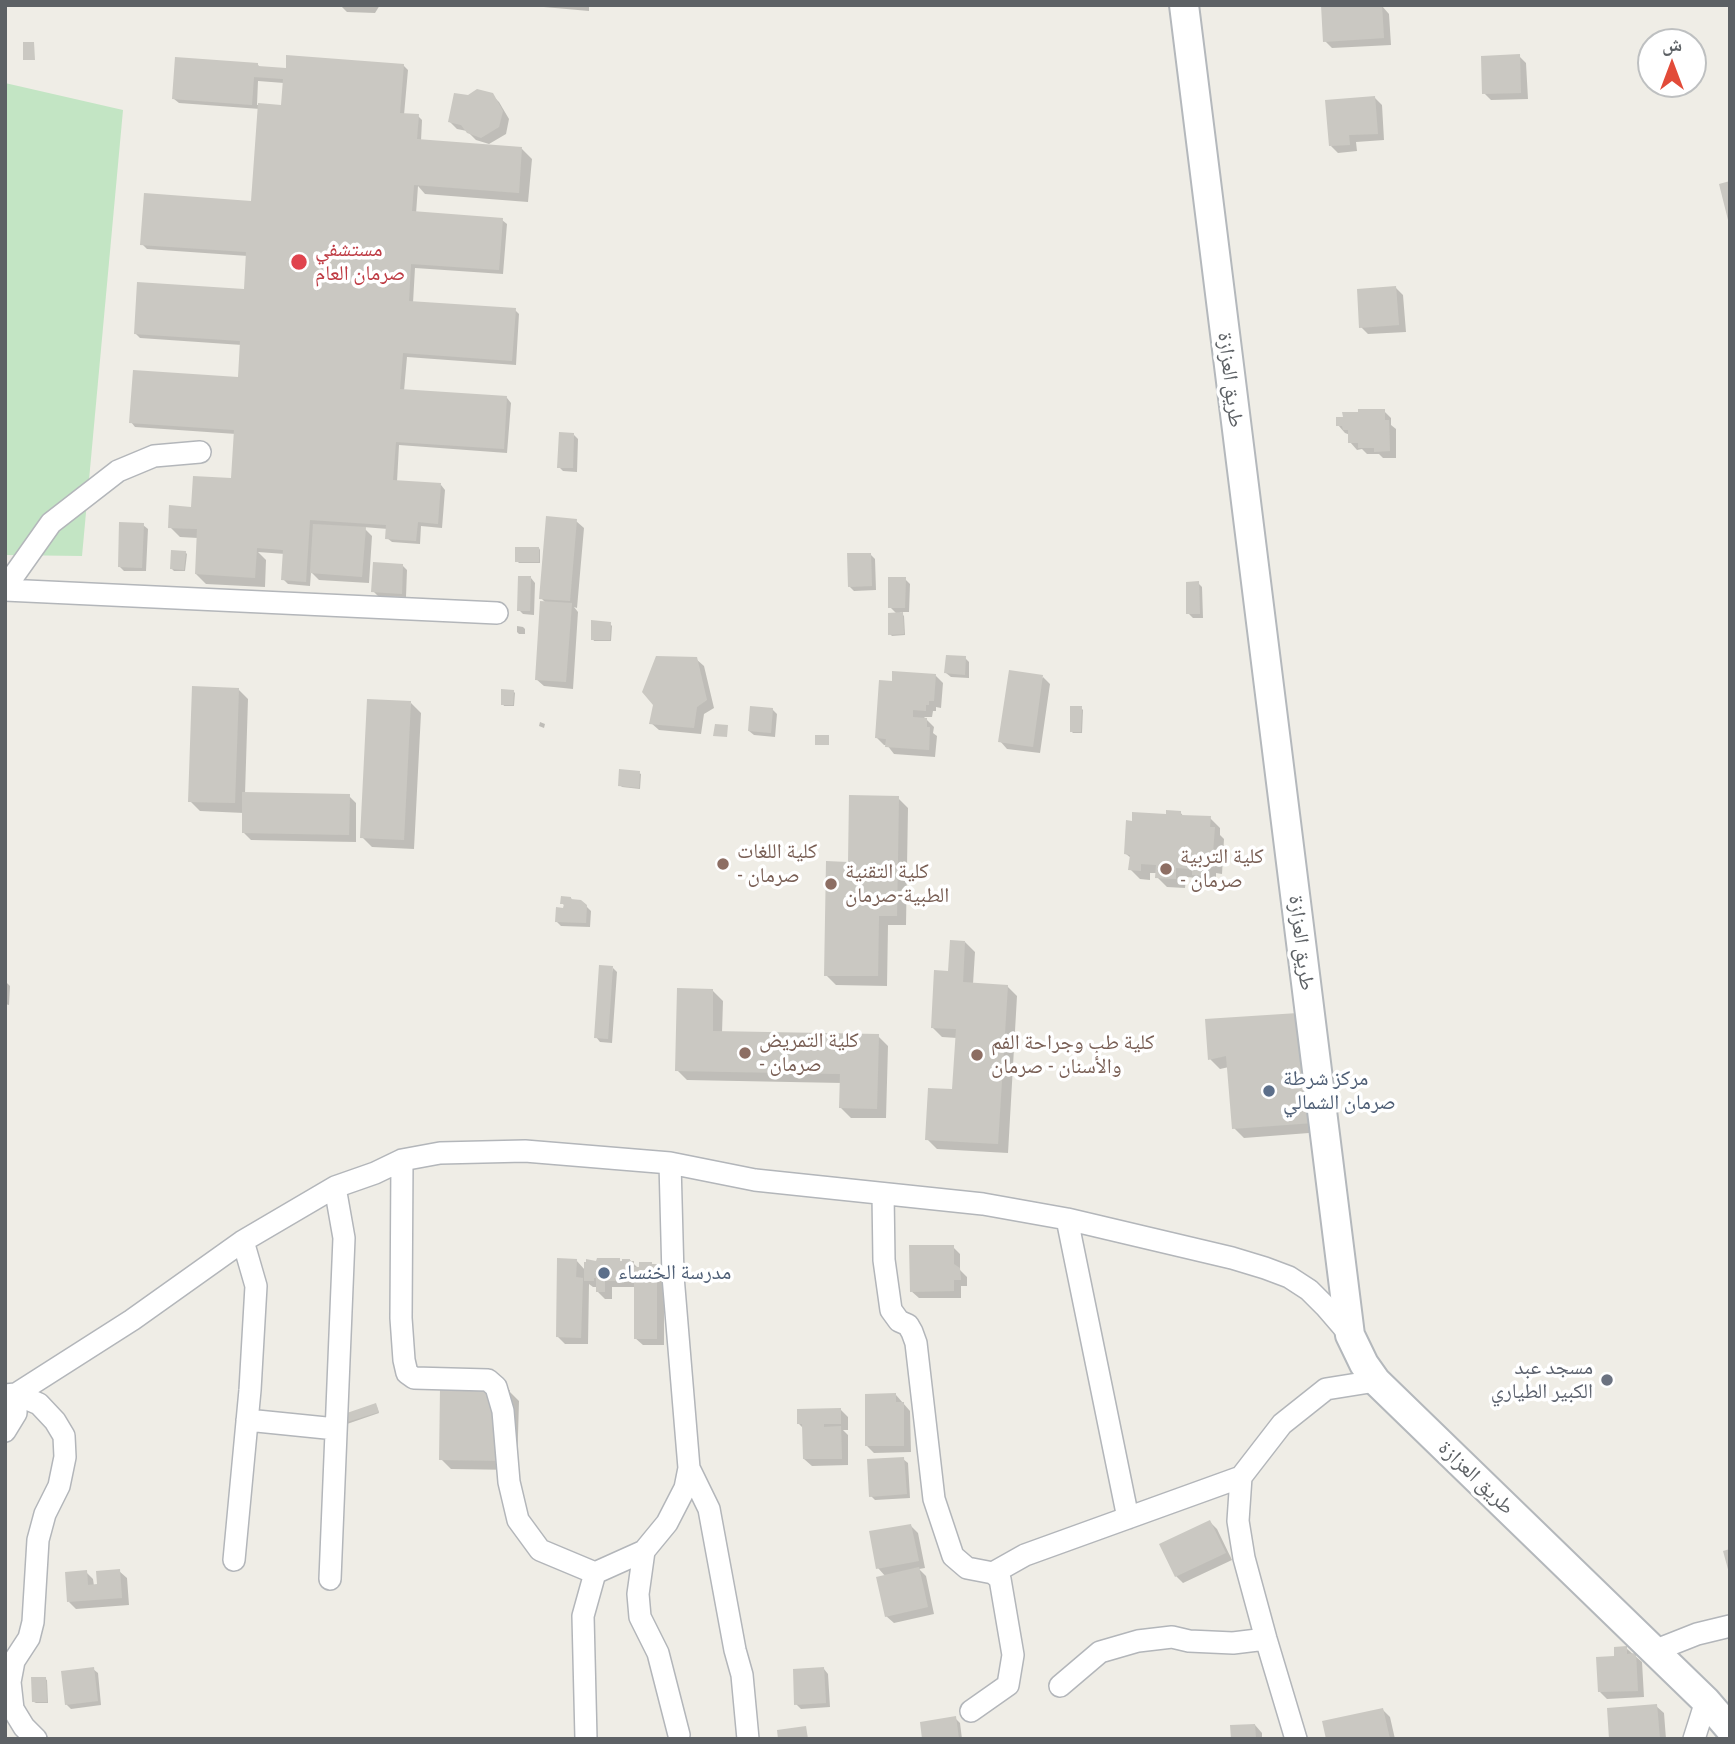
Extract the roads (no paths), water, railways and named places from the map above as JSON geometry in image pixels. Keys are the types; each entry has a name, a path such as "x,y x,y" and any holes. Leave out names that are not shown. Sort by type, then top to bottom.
{"street":[{"name":"طريق العزازة","path":"1184,5 1350,1335 1363,1364 1376,1381 1706,1700 1730,1729"},
{"path":"5,589 51,523 118,471 154,456 200,452"},
{"path":"5,589 497,613"},
{"path":"11,1394 132,1320 243,1241 335,1187 402,1160 440,1153 525,1151 670,1163 755,1180 983,1204 1067,1219 1265,1268 1309,1290 1350,1335"},
{"path":"402,1160 401,1318 407,1373 414,1378 488,1380 496,1387 503,1411 509,1482 518,1520 540,1550 595,1573 644,1551 667,1523 685,1488 689,1468 673,1276 670,1163"},
{"path":"330,1579 344,1238 335,1187"},
{"path":"883,1194 884,1260 891,1310 899,1321 908,1325 916,1343 934,1499 953,1556 967,1568 993,1573 1000,1579 1013,1655 1008,1685 971,1711"},
{"path":"1067,1219 1128,1518"},
{"path":"234,1560 256,1286 243,1241"},
{"path":"1296,1739 1244,1558 1238,1521 1241,1478 1282,1424 1326,1389 1376,1381"},
{"path":"5,1431 16,1413 11,1394"},
{"path":"11,1394 39,1404 55,1421 64,1436 65,1457 59,1486 45,1514 38,1540 31,1630 14,1661 10,1682 13,1709 24,1727 36,1739"},
{"path":"247,1420 336,1429"},
{"path":"689,1468 709,1509 742,1675 748,1739"},
{"path":"993,1573 1025,1555 1241,1478"},
{"path":"644,1551 638,1594 640,1618 658,1653 679,1735"},
{"path":"586,1739 583,1616 595,1573"},
{"path":"1654,1650 1697,1634 1730,1626"},
{"path":"1060,1686 1100,1652 1138,1640 1172,1637 1189,1641 1233,1643 1266,1639"},
{"path":"1694,1739 1706,1700"}],"place":[{"name":"مستشفي صرمان العام","path":"299,262"},
{"name":"كلية اللغات - صرمان","path":"723,864"},
{"name":"كلية التربية - صرمان","path":"1166,869"},
{"name":"كلية التقنية الطبية-صرمان","path":"831,884"},
{"name":"كلية التمريض - صرمان","path":"745,1053"},
{"name":"كلية طب وجراحة الفم والأسنان - صرمان","path":"977,1055"},
{"name":"مركز شرطة صرمان الشمالي","path":"1269,1091"},
{"name":"مدرسة الخنساء","path":"604,1273"},
{"name":"مسجد عبد الكبير الطياري","path":"1607,1380"}]}
